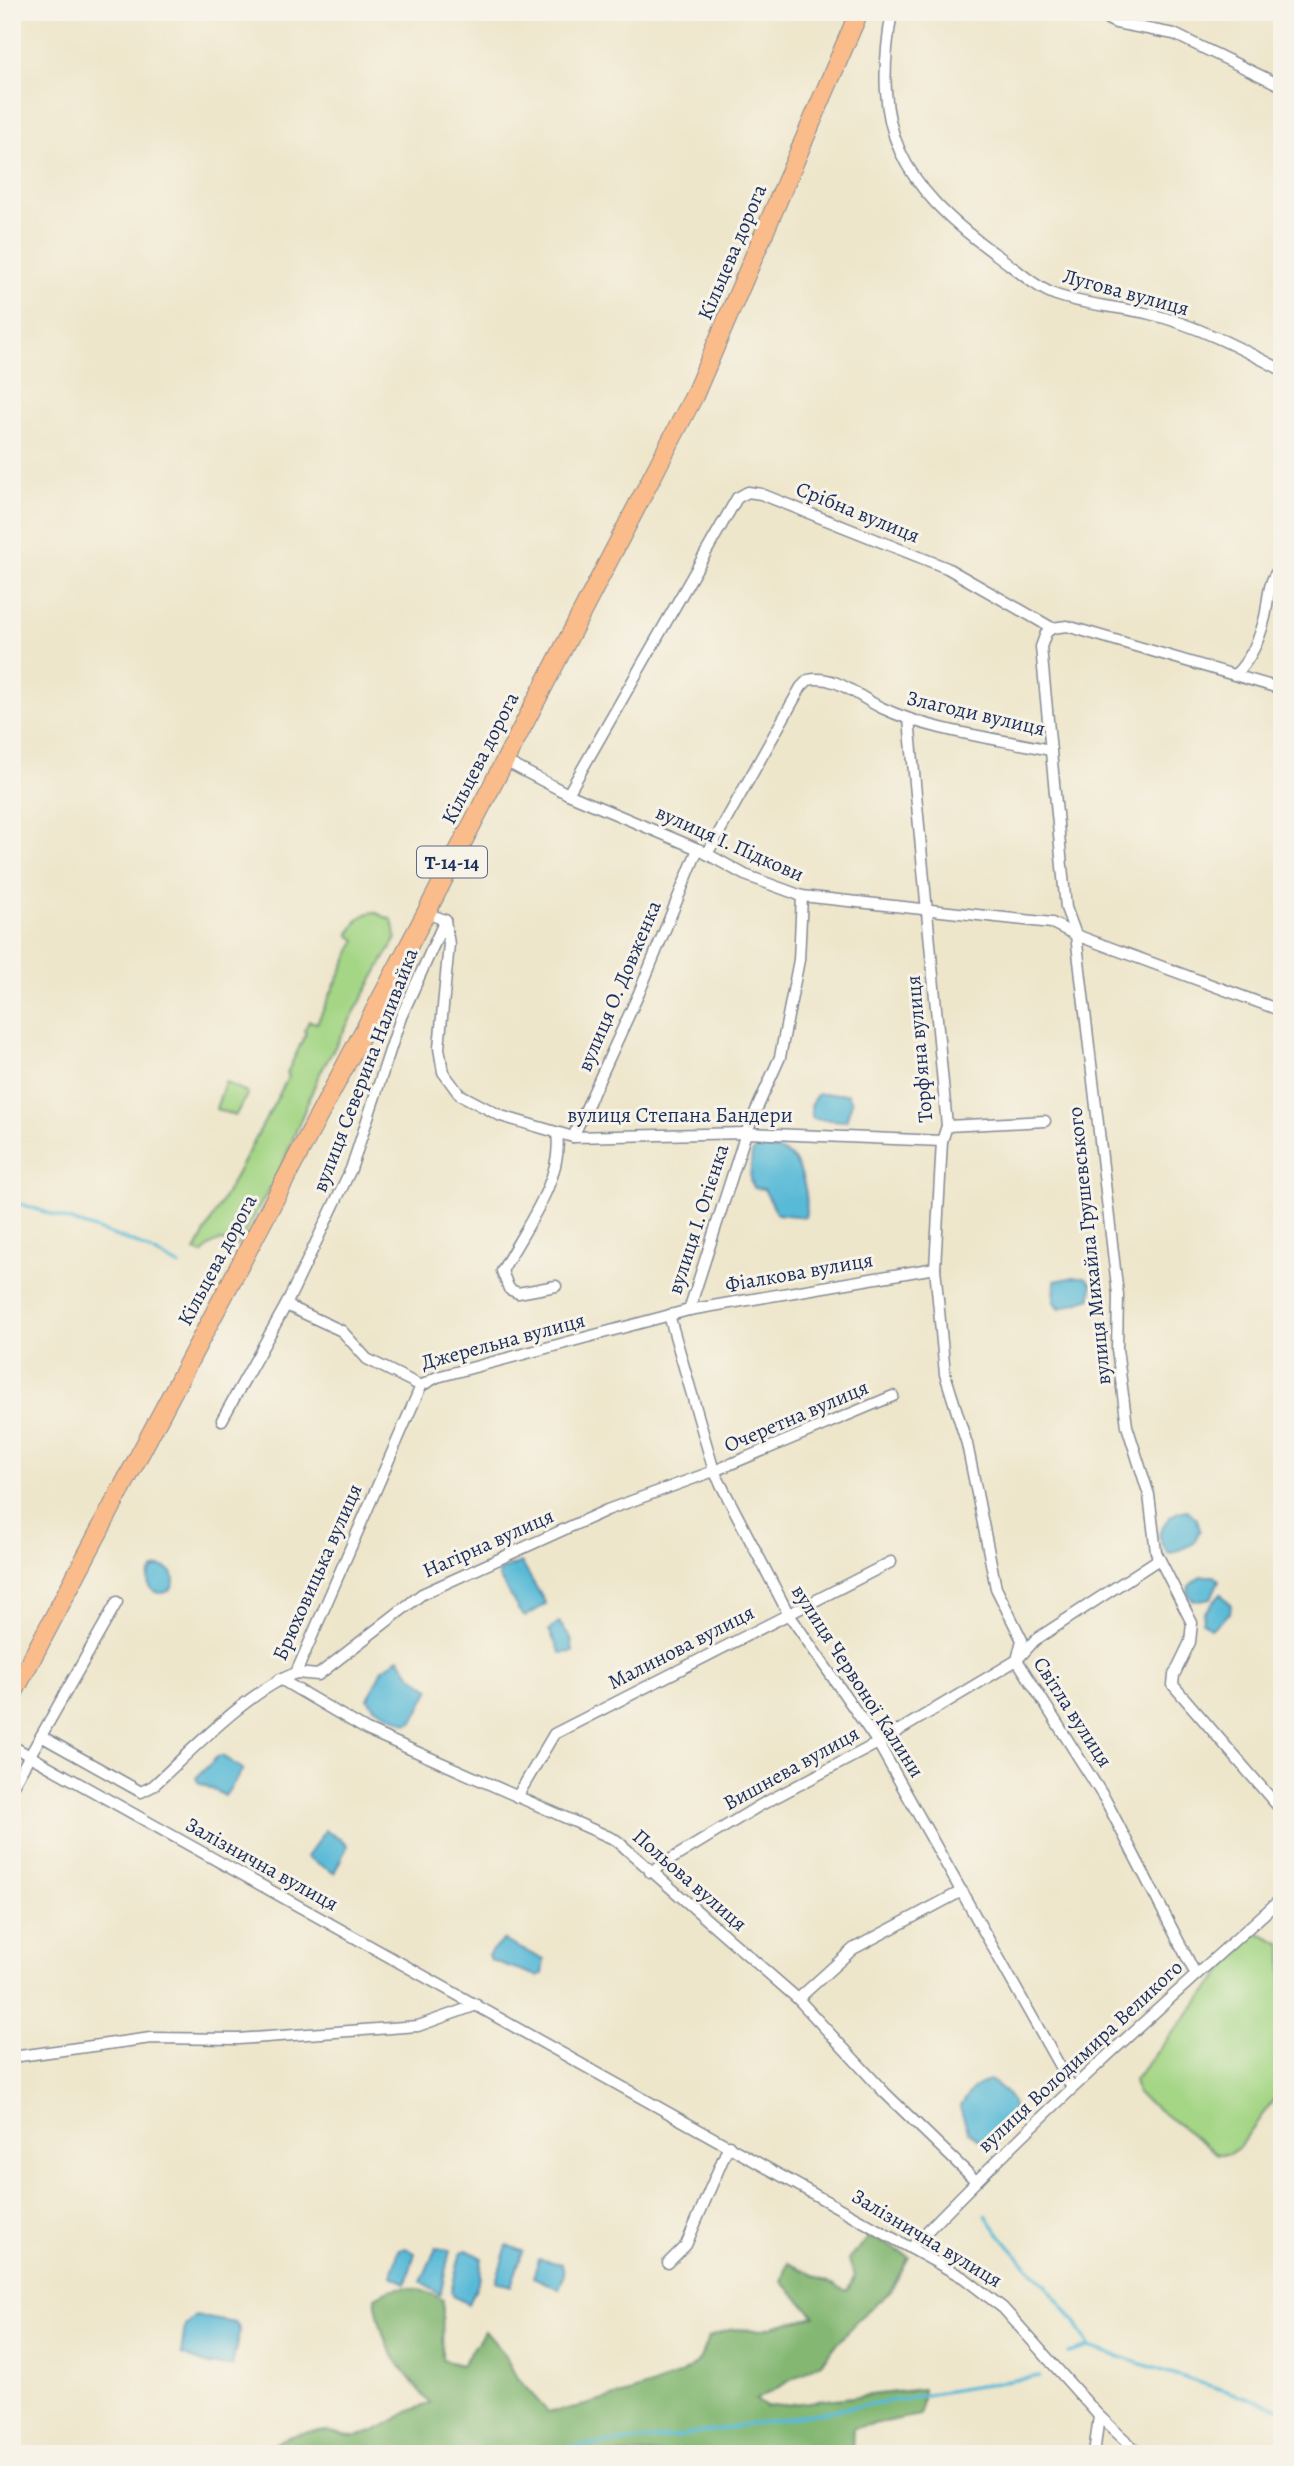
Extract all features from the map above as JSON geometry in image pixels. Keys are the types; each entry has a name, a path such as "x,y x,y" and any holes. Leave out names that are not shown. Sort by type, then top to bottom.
{"highway":[{"name":"Кільцева дорога","path":"12,1696 426,913 694,396 859,12"}],"street":[{"name":"Лугова вулиця","path":"892,12 886,46 888,112 894,142 907,170 952,222 1047,291 1163,318 1241,348 1282,370"},
{"path":"1092,12 1116,23 1174,34 1282,86"},
{"name":"Срібна вулиця","path":"568,794 737,498 748,492 761,494 947,568 1052,628 1067,626 1282,689"},
{"path":"1234,674 1255,647 1265,620 1272,577 1282,567"},
{"name":"вулиця Михайла Грушевського","path":"1052,628 1046,633 1041,647 1050,750 1066,908 1076,935 1118,1295 1117,1349 1127,1426 1149,1494 1159,1559 1192,1623 1190,1642 1174,1675 1173,1685 1282,1811"},
{"name":"Злагоди вулиця","path":"702,852 801,687 808,680 831,680 881,708 909,719 1050,750"},
{"name":"Торф'яна вулиця","path":"909,719 947,1126 942,1141 935,1268 945,1374"},
{"name":"вулиця І. Підкови","path":"505,761 568,794 702,852 745,875 802,896 1052,923 1076,935 1282,1011"},
{"name":"вулиця О. Довженка","path":"573,1137 702,852"},
{"name":"вулиця І. Огієнка","path":"690,1310 746,1133 780,1057 799,960 802,896"},
{"path":"426,913 445,920"},
{"name":"вулиця Степана Бандери","path":"445,920 449,944 439,1048 443,1072 459,1094 501,1116 573,1137 746,1133 942,1141"},
{"name":"вулиця Северина Наливайка","path":"222,1420 285,1305 351,1169 401,1017 445,920"},
{"path":"947,1126 1045,1121"},
{"path":"556,1286 518,1293 509,1289 502,1271 556,1172 560,1152 557,1134"},
{"name":"Фіалкова вулиця","path":"669,1315 935,1268"},
{"name":"Джерельна вулиця","path":"285,1305 342,1331 368,1359 421,1386 438,1377 669,1315"},
{"name":"вулиця Червоної Калини","path":"669,1315 714,1471 788,1613 878,1743 1072,2088"},
{"name":"Світла вулиця","path":"945,1374 967,1444 996,1588 1021,1640 1017,1660 1105,1799 1196,1975"},
{"name":"Брюховицька вулиця","path":"41,1736 141,1792 153,1786 216,1728 280,1679 296,1674 421,1386"},
{"name":"Очеретна вулиця","path":"714,1471 893,1396"},
{"name":"Нагірна вулиця","path":"296,1674 318,1675 422,1594 607,1510 714,1471"},
{"name":"Вишнева вулиця","path":"650,1872 759,1806 878,1743 1017,1660 1035,1640 1159,1559"},
{"name":"Малинова вулиця","path":"517,1797 554,1734 891,1562"},
{"path":"12,1787 117,1602"},
{"name":"Польова вулиця","path":"280,1679 357,1726 616,1840 798,1999 885,2092 975,2180"},
{"name":"Залізнична вулиця","path":"12,1746 729,2144 964,2278 1003,2308 1099,2416 1140,2454"},
{"path":"798,1999 853,1949 962,1891"},
{"name":"вулиця Володимира Великого","path":"911,2248 975,2180 1072,2088 1282,1898"},
{"path":"12,2057 151,2038 238,2039 418,2026 477,2006"},
{"path":"668,2263 686,2245 729,2144"},
{"path":"1094,2454 1099,2416"}],"green space":[{"path":"374,912 392,920 396,938 318,1077 281,1168 238,1246 219,1241 203,1254 195,1251 289,1076 287,1073 309,1021 317,1023 356,940 349,935 361,917"},
{"path":"225,1082 248,1093 235,1116 216,1109"},
{"path":"1261,1934 1282,1944 1282,2088 1238,2148 1229,2154 1218,2154 1137,2094 1134,2080 1253,1935"},
{"path":"871,2236 909,2257 890,2292 859,2318 821,2363 756,2400 766,2407 923,2389 920,2415 853,2428 852,2454 267,2454 265,2451 285,2438 308,2432 324,2431 352,2436 366,2434 430,2404 400,2366 387,2344 375,2297 384,2292 401,2288 418,2289 443,2300 442,2360 462,2365 485,2331 503,2352 517,2378 548,2412 603,2401 671,2378 697,2362 709,2337 732,2329 759,2330 815,2316 782,2282 788,2263 847,2291 855,2275 848,2259"}],"water":[{"path":"818,1094 847,1094 852,1102 846,1121 813,1119 811,1106"},
{"path":"759,1148 784,1152 795,1161 806,1193 805,1217 777,1214 764,1189 754,1188 750,1179 752,1152"},
{"path":"1085,1277 1092,1284 1091,1298 1060,1308 1054,1302 1055,1281"},
{"path":"1187,1510 1197,1519 1200,1530 1193,1544 1169,1554 1162,1545 1159,1534 1170,1518"},
{"path":"521,1562 546,1604 525,1617 499,1577 500,1571"},
{"path":"161,1567 170,1571 174,1580 170,1589 161,1593 152,1589 148,1580 152,1571"},
{"path":"1201,1576 1214,1576 1219,1580 1211,1598 1193,1601 1188,1593 1189,1586"},
{"path":"1221,1594 1231,1605 1230,1613 1211,1629 1202,1622 1204,1613"},
{"path":"559,1622 571,1639 573,1652 560,1653 549,1630"},
{"path":"399,1658 411,1675 430,1689 413,1722 407,1724 374,1707 368,1699 382,1670"},
{"path":"222,1756 243,1769 225,1796 198,1782 196,1778 217,1757"},
{"path":"325,1830 346,1843 347,1847 334,1873 307,1857"},
{"path":"503,1940 544,1960 542,1974 537,1976 490,1960 488,1955"},
{"path":"990,2081 1007,2095 1015,2115 997,2143 985,2145 968,2131 960,2108 972,2090"},
{"path":"507,2245 523,2251 511,2286 496,2281"},
{"path":"406,2248 415,2253 406,2283 391,2276 399,2250"},
{"path":"436,2248 450,2250 440,2295 421,2282"},
{"path":"467,2250 482,2258 480,2278 469,2304 454,2297 451,2291 461,2252"},
{"path":"539,2259 562,2264 564,2274 559,2289 533,2277"},
{"path":"196,2316 235,2323 240,2329 232,2366 212,2366 181,2355 185,2326"}],"waterway":[{"path":"12,1201 136,1243 180,1266"},
{"path":"986,2215 1011,2249 1067,2311 1089,2347"},
{"path":"1069,2353 1089,2347 1282,2409"},
{"path":"490,2454 675,2437 1039,2376"}]}
